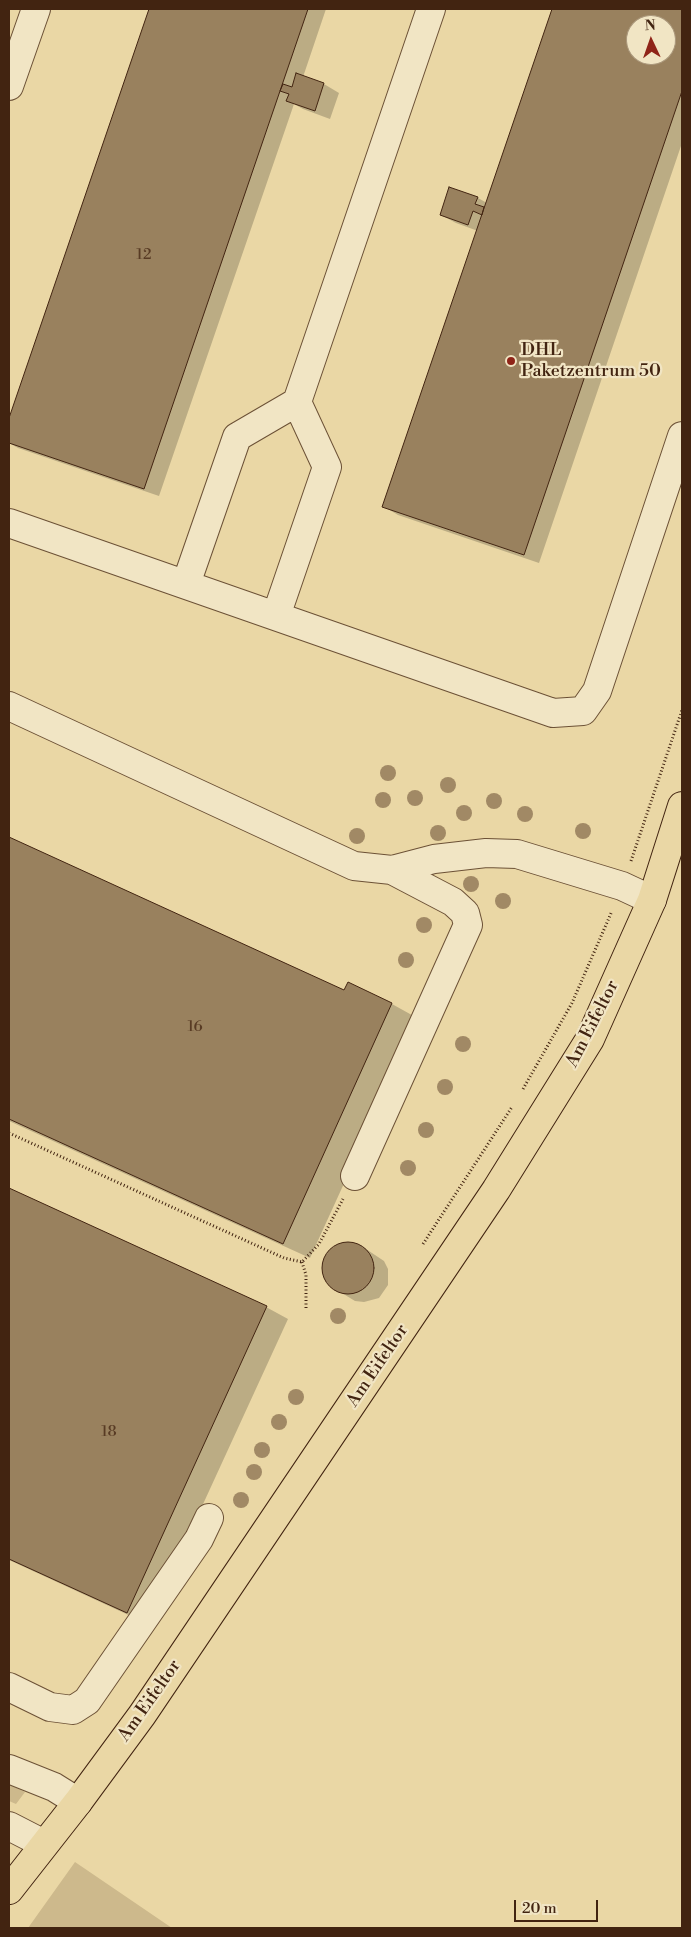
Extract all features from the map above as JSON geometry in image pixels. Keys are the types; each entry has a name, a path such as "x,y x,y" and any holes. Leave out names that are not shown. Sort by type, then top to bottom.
{"main road":[{"name":"Am Eifeltor","path":"9,1890 78,1802 142,1715 496,1190 590,1039 652,900 682,806"}],"street":[{"path":"9,86 36,9"},
{"path":"186,584 237,437 297,402 431,9"},
{"path":"276,616 327,467 297,402"},
{"path":"9,523 553,713 583,711 597,690 682,436"},
{"path":"9,706 354,866 392,870 434,858 486,852 517,854 622,886 652,900"},
{"path":"354,1176 468,925 465,912 452,902 392,870"},
{"path":"9,1687 50,1707 72,1710 87,1700 199,1539 210,1518"},
{"path":"9,1769 54,1787 78,1802"},
{"path":"9,1826 44,1844"}],"path":[{"path":"521,1093 572,1003 622,886 682,710"},
{"path":"419,1250 515,1102"},
{"path":"9,1134 284,1258 302,1262"},
{"path":"302,1262 319,1244 354,1176"},
{"path":"302,1262 306,1275 306,1310"}],"shaded area":[{"path":"9,1784 25,1792 16,1804 9,1801"},
{"path":"75,1862 172,1928 28,1928"}],"building":[{"path":"149,9 308,9 144,489 9,443 9,418"},
{"name":"DHL Paketzentrum 50","path":"552,9 682,9 682,91 524,555 382,507"},
{"path":"296,73 324,83 315,111 286,101 289,94 280,91 283,84 292,87"},
{"path":"449,187 478,197 475,204 484,207 482,215 473,211 468,225 440,215"},
{"path":"9,837 344,990 348,982 392,1003 283,1244 9,1119"},
{"path":"9,1188 267,1306 127,1613 9,1559"},
{"path":"343,1242 353,1242 367,1249 374,1263 374,1273 367,1287 353,1294 343,1294 333,1290 326,1283 322,1273 322,1263 326,1253 333,1246"}],"place":[{"name":"DHL Paketzentrum 50","path":"511,361"}]}
